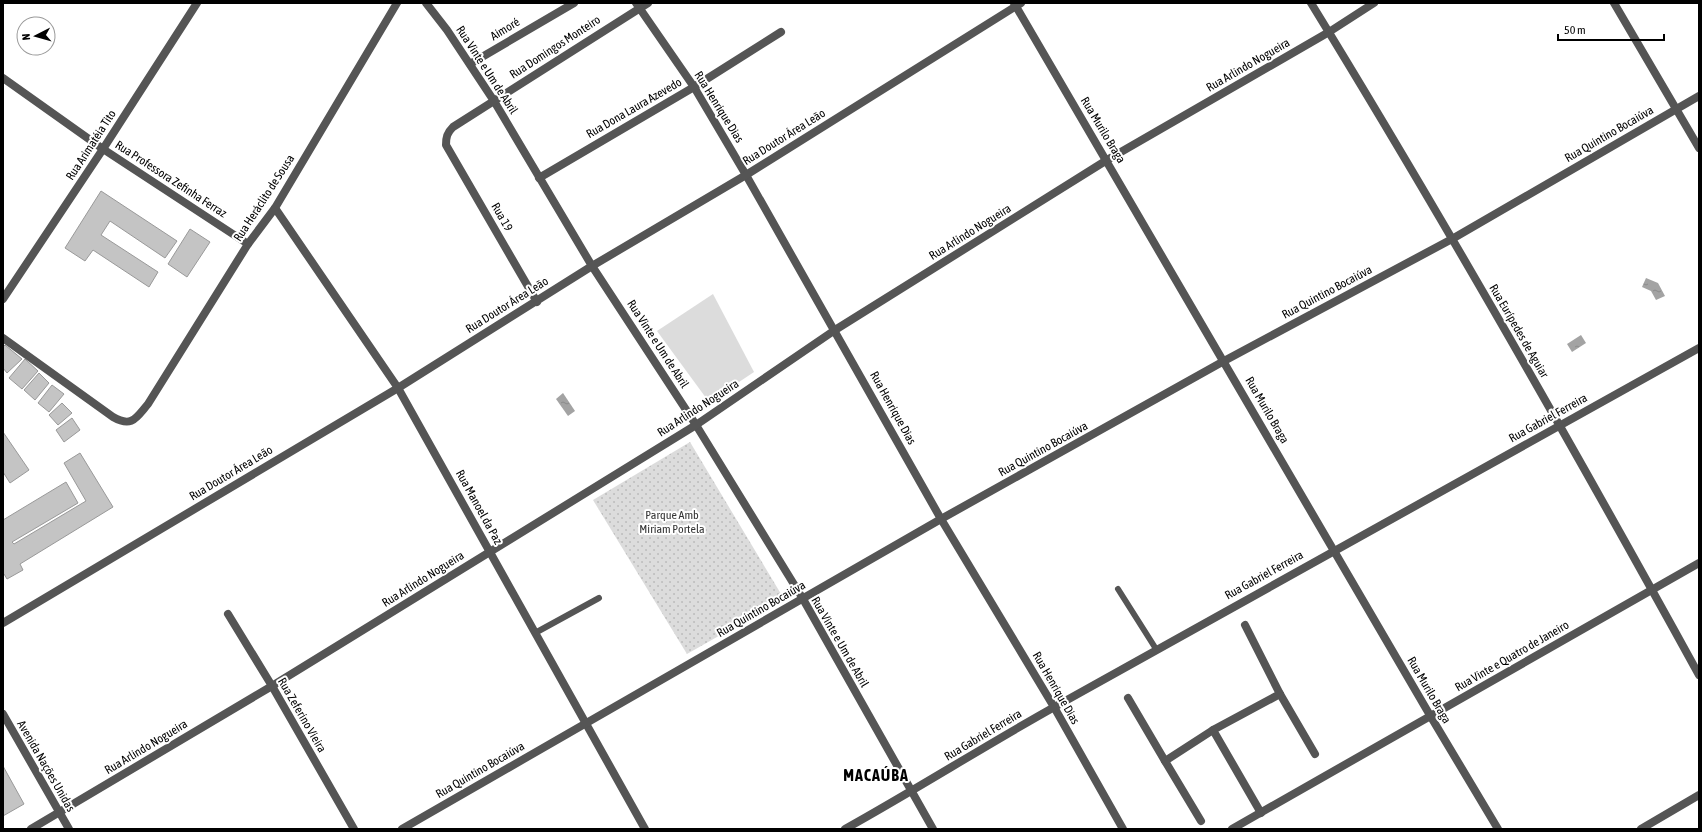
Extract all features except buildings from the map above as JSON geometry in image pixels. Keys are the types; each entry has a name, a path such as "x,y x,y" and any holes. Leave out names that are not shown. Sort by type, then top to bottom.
{"street":[{"name":"Rua Arimatéia Tito","path":"3,299 103,149 197,3"},
{"name":"Rua Heráclito de Sousa","path":"3,338 122,422 130,422 136,418 148,404 248,244 275,208 397,3"},
{"name":"Rua Vinte e Um de Abril","path":"426,3 470,64 494,101 592,266 696,425 803,600 933,829"},
{"name":"Aimoré","path":"470,64 574,3"},
{"name":"Rua Domingos Monteiro","path":"446,145 446,138 452,127 494,101 638,5 648,3"},
{"name":"Rua Eurípedes de Aguiar","path":"1311,3 1452,239 1560,426 1699,675"},
{"name":"Rua Arlindo Nogueira","path":"32,829 272,686 696,425 835,330 1107,160 1329,32 1374,3"},
{"path":"1614,3 1699,148"},
{"name":"Rua Murilo Braga","path":"1017,4 1431,717 1498,829"},
{"name":"Rua Doutor Área Leão","path":"3,623 398,388 592,266 746,175 1017,4"},
{"name":"Rua Henrique Dias","path":"638,5 694,87 746,175 941,519 1054,707 1122,829"},
{"name":"Rua Dona Laura Azevedo","path":"539,178 694,87 781,32"},
{"name":"Rua Professora Zefinha Ferraz","path":"3,78 103,149 248,244"},
{"name":"Rua Quintino Bocaiúva","path":"402,829 803,600 941,519 1224,361 1452,239 1699,96"},
{"name":"Rua 19","path":"446,145 537,302"},
{"name":"Rua Manoel da Paz","path":"275,208 398,388 645,829"},
{"name":"Rua Gabriel Ferreira","path":"845,829 1156,649 1699,348"},
{"name":"Rua Vinte e Quatro de Janeiro","path":"1232,829 1699,563"},
{"name":"Rua Zeferino Vieira","path":"228,614 272,686 354,829"},
{"path":"1245,625 1280,694 1315,754"},
{"path":"1165,760 1213,730 1280,694"},
{"path":"1128,698 1201,821"},
{"name":"Avenida Nações Unidas","path":"3,714 69,829"},
{"path":"1213,730 1261,813"},
{"path":"1641,829 1699,795"}],"lane":[{"path":"1118,589 1156,649"},
{"path":"535,633 599,598"}],"green space":[{"path":"713,294 754,372 709,402 657,331"},
{"name":"Parque Amb Miriam Portela","path":"690,442 784,599 687,654 593,500"}],"water":[{"path":"1646,278 1658,283 1665,296 1656,300 1651,291 1642,287"},
{"path":"1581,335 1586,343 1572,352 1567,344"},
{"path":"563,393 575,411 568,416 556,399"}],"district":[{"name":"MACAÚBA","path":"876,775"}]}
